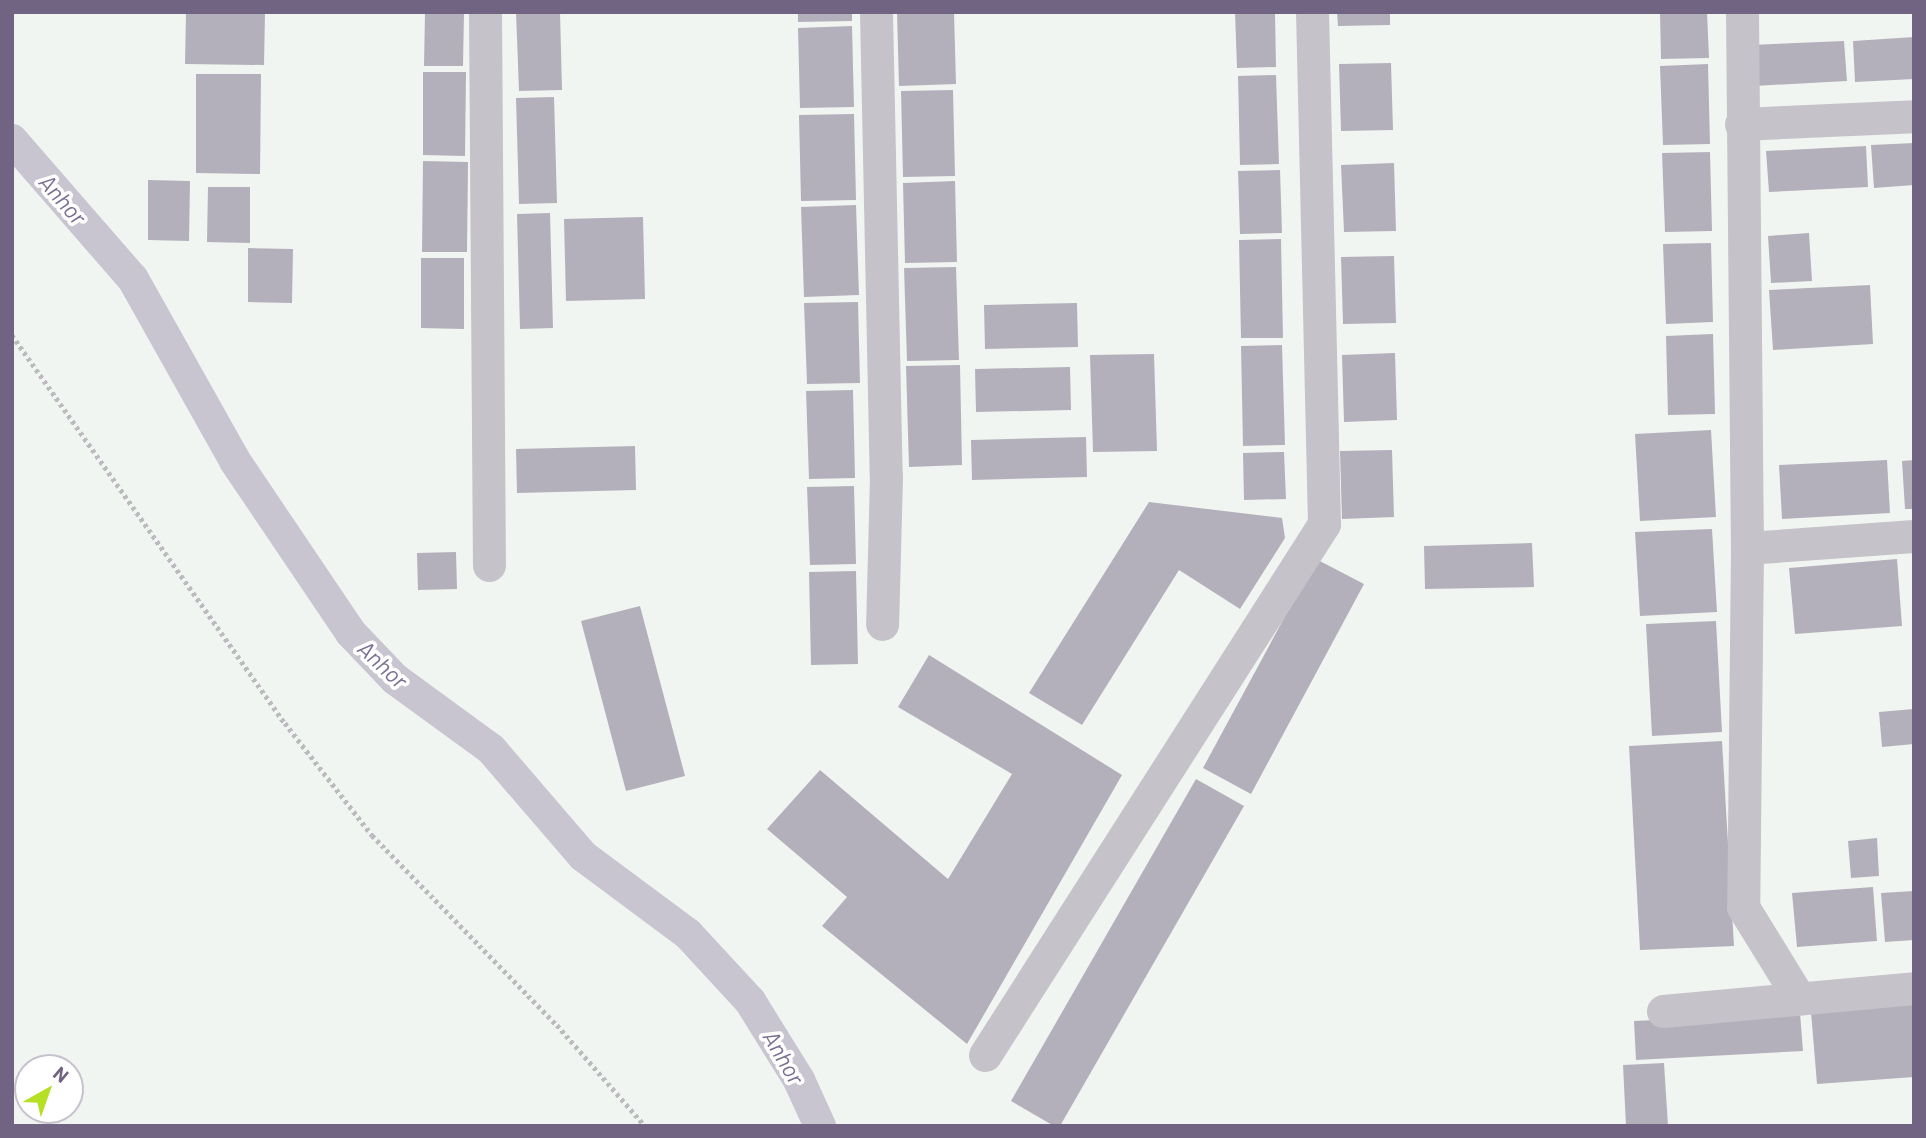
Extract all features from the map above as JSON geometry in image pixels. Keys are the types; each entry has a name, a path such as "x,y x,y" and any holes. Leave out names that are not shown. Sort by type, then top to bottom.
{"street":[{"path":"485,12 489,565"},
{"path":"876,12 886,476 882,624"},
{"path":"985,1055 1324,524 1312,12"},
{"path":"1742,12 1747,548 1743,907 1799,998"},
{"path":"1741,124 1914,116"},
{"path":"1747,548 1914,536"},
{"path":"1663,1011 1914,988"}],"path":[{"path":"12,335 285,723 372,835 557,1025 645,1126"}],"building":[{"path":"186,12 265,12 264,65 185,64"},
{"path":"425,12 464,12 463,66 424,66"},
{"path":"516,12 560,12 562,90 519,91"},
{"path":"798,12 852,12 852,21 798,22"},
{"path":"897,12 954,12 956,84 899,86"},
{"path":"1235,12 1275,12 1276,67 1237,68"},
{"path":"1337,12 1390,12 1390,25 1338,26"},
{"path":"1660,12 1707,12 1709,58 1661,59"},
{"path":"852,26 854,107 800,108 798,28"},
{"path":"1914,37 1914,79 1855,82 1853,41"},
{"path":"1844,41 1847,81 1754,86 1751,45"},
{"path":"1391,63 1393,130 1341,131 1339,64"},
{"path":"1708,64 1710,144 1663,145 1660,66"},
{"path":"423,72 466,72 465,156 423,155"},
{"path":"196,74 261,74 260,174 196,173"},
{"path":"1276,75 1279,164 1240,165 1238,76"},
{"path":"953,90 955,176 903,177 901,91"},
{"path":"554,97 557,203 519,204 516,98"},
{"path":"854,114 856,200 801,201 799,115"},
{"path":"1914,143 1914,185 1874,188 1871,145"},
{"path":"1866,146 1868,187 1769,192 1766,151"},
{"path":"1710,152 1712,231 1665,232 1662,153"},
{"path":"423,161 468,162 467,252 422,252"},
{"path":"1394,163 1396,231 1344,232 1341,165"},
{"path":"1280,170 1282,233 1240,234 1238,171"},
{"path":"148,180 190,181 189,241 148,240"},
{"path":"955,181 957,262 905,263 903,183"},
{"path":"208,187 250,187 250,243 207,242"},
{"path":"856,205 859,295 804,297 801,207"},
{"path":"550,213 553,328 520,329 517,214"},
{"path":"643,217 645,299 566,301 564,219"},
{"path":"1809,233 1812,281 1771,283 1768,236"},
{"path":"1281,239 1283,338 1241,338 1239,240"},
{"path":"1711,243 1713,322 1666,324 1663,244"},
{"path":"248,248 293,249 292,303 248,302"},
{"path":"1394,256 1396,323 1343,324 1341,257"},
{"path":"421,258 464,258 464,329 421,328"},
{"path":"956,267 959,360 907,361 904,268"},
{"path":"1870,285 1873,344 1773,350 1769,290"},
{"path":"858,302 860,383 807,384 804,303"},
{"path":"1077,303 1078,347 985,349 984,305"},
{"path":"1713,334 1715,414 1668,415 1666,336"},
{"path":"1282,345 1285,445 1243,446 1241,346"},
{"path":"1395,353 1397,420 1344,422 1342,355"},
{"path":"1154,354 1157,451 1093,452 1090,355"},
{"path":"960,365 962,465 909,467 906,366"},
{"path":"1070,367 1071,410 976,412 975,369"},
{"path":"853,390 855,478 809,479 806,391"},
{"path":"1711,430 1716,517 1640,521 1635,434"},
{"path":"1086,437 1087,477 972,480 971,440"},
{"path":"635,446 636,490 517,493 516,449"},
{"path":"1392,450 1394,517 1342,519 1340,451"},
{"path":"1284,452 1286,499 1244,500 1243,453"},
{"path":"1887,460 1890,513 1782,519 1779,465"},
{"path":"1914,460 1914,509 1905,509 1902,461"},
{"path":"854,486 856,564 810,565 807,487"},
{"path":"1149,502 1282,518 1285,538 1240,609 1179,570 1082,725 1029,693"},
{"path":"1712,529 1717,612 1640,616 1635,532"},
{"path":"1532,543 1534,587 1425,589 1424,546"},
{"path":"456,552 457,589 418,590 417,553"},
{"path":"1316,559 1364,584 1251,794 1203,768"},
{"path":"1897,559 1902,626 1795,634 1789,568"},
{"path":"856,571 858,664 811,665 809,572"},
{"path":"640,606 685,776 626,791 581,621"},
{"path":"1716,621 1722,732 1652,736 1646,624"},
{"path":"929,655 1122,775 967,1044 822,926 847,897 767,829 820,770 948,879 1012,774 898,707"},
{"path":"1914,709 1914,744 1882,747 1879,712"},
{"path":"1722,741 1734,946 1640,950 1629,746"},
{"path":"1196,779 1244,806 1060,1126 1054,1126 1011,1101"},
{"path":"1877,838 1879,876 1851,878 1848,841"},
{"path":"1873,887 1877,941 1797,947 1792,893"},
{"path":"1914,891 1914,940 1885,942 1881,893"},
{"path":"1914,1004 1914,1077 1817,1084 1811,1012"},
{"path":"1800,1013 1803,1051 1636,1060 1634,1021"},
{"path":"1664,1063 1668,1126 1626,1126 1623,1065"}],"waterway":[{"name":"Anhor","path":"12,140 133,279 235,461 351,633 395,679 491,749 583,856 688,934 750,1001 799,1080 820,1126"}]}
